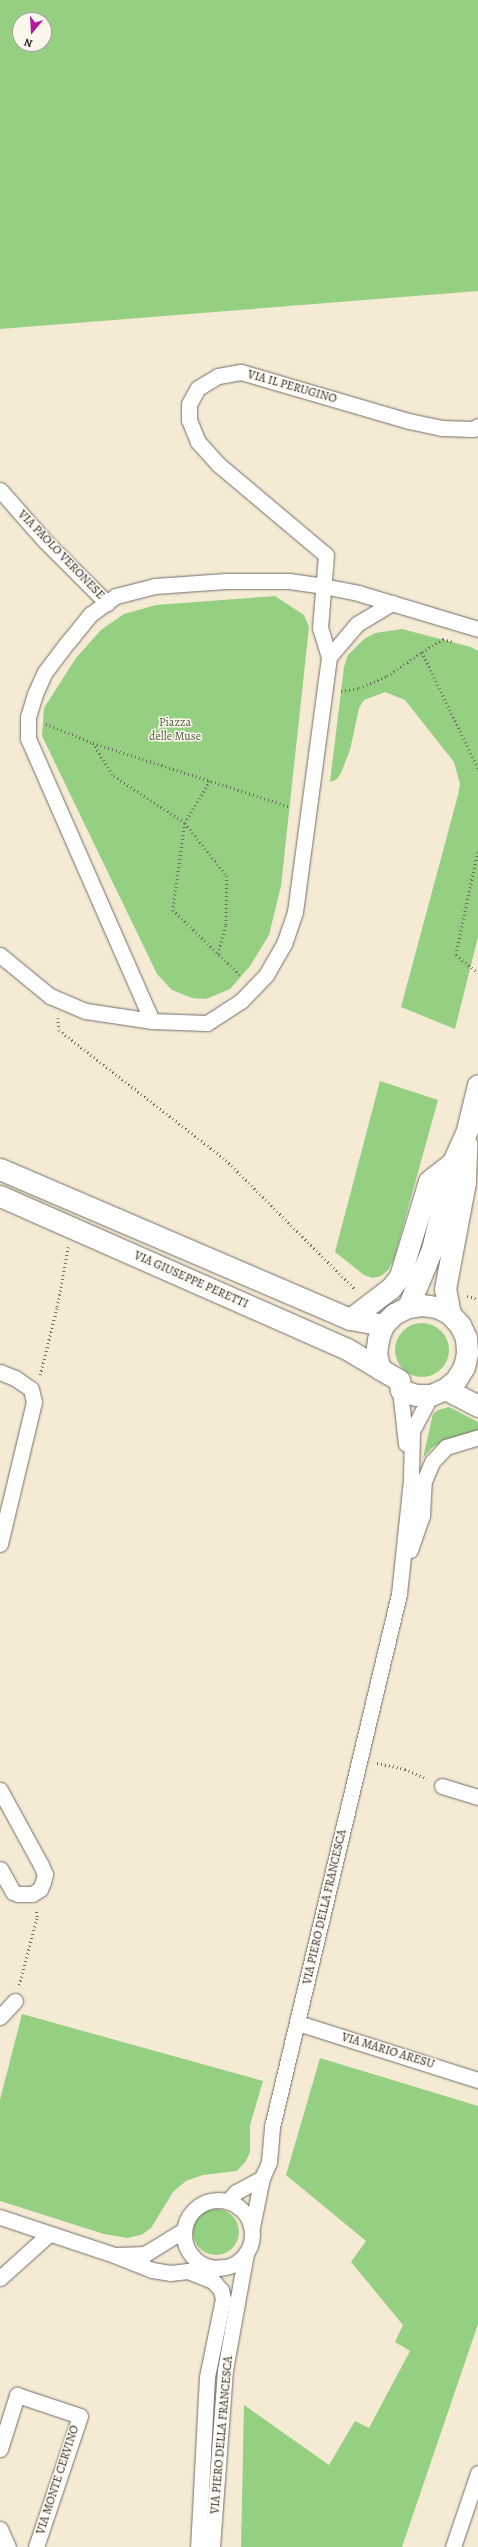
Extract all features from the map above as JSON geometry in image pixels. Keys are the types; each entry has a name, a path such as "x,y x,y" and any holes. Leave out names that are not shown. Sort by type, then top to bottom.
{"street":[{"name":"VIA IL PERUGINO","path":"323,586 326,555 218,464 198,442 189,420 189,404 198,388 218,376 241,372 409,421 442,428 473,429 478,426"},
{"name":"VIA PAOLO VERONESE","path":"0,490 45,541 107,603"},
{"path":"152,1021 28,738 28,717 45,672 91,614 116,596 155,586 205,581 289,581 323,586 392,603 478,629"},
{"path":"0,955 50,996 59,1000 86,1011 152,1021 207,1023 241,1001 266,975 284,944 295,912 329,657 320,628 323,586"},
{"path":"329,657 357,624 392,603"},
{"path":"408,1307 432,1249 453,1162 467,1130 478,1085"},
{"path":"450,1314 445,1288 465,1182 467,1130"},
{"path":"350,1319 391,1288 400,1276 429,1181 453,1162"},
{"path":"0,1169 350,1319 383,1325"},
{"name":"VIA GIUSEPPE PERETTI","path":"0,1196 347,1349 380,1369"},
{"path":"422,1304 437,1307 450,1314 460,1325 473,1359 464,1367 456,1380 438,1392 416,1395 401,1390 399,1380 380,1369 376,1354 378,1339 383,1325 394,1314 408,1307 422,1304"},
{"path":"0,1372 15,1378 31,1389 34,1402 0,1544"},
{"name":"VIA PIERO DELLA FRANCESCA","path":"399,1380 411,1479"},
{"path":"438,1392 478,1406"},
{"name":"VIA PIERO DELLA FRANCESCA","path":"399,1594 411,1479 412,1431 438,1392"},
{"name":"VIA PIERO DELLA FRANCESCA","path":"212,2547 225,2370 246,2253 252,2240 252,2228 262,2178 269,2162 272,2127 399,1594 422,1516 424,1481 428,1470 436,1457 446,1447 478,1437"},
{"path":"442,1786 478,1797"},
{"path":"0,1790 44,1870 42,1886 32,1894 23,1895 13,1892 0,1869"},
{"path":"0,2017 15,2001"},
{"name":"VIA MARIO ARESU","path":"298,2023 478,2080"},
{"path":"228,2201 236,2192 262,2178"},
{"path":"224,2268 205,2265 195,2258 185,2242 184,2230 187,2219 197,2207 212,2200 228,2201 246,2213 252,2228"},
{"path":"0,2217 114,2255 152,2270 170,2273 224,2268 234,2264 246,2253"},
{"path":"114,2255 145,2254 184,2230"},
{"path":"0,2278 49,2234"},
{"name":"VIA PIERO DELLA FRANCESCA","path":"188,2271 212,2281 220,2290 222,2308 213,2344 205,2393 198,2547"},
{"name":"VIA MONTE CERVINO","path":"0,2449 17,2395 80,2416 36,2547"},
{"path":"453,2547 478,2473"},
{"path":"0,2529 8,2547"}],"path":[{"path":"324,691 336,692 359,688 387,676 443,639 456,642"},
{"path":"422,652 478,768"},
{"path":"28,717 93,743 309,813"},
{"path":"93,743 114,776 186,823 227,876 226,926 218,954"},
{"path":"210,781 186,823 172,910 253,988"},
{"path":"478,852 456,955 478,973"},
{"path":"59,1000 57,1013 59,1030 226,1160 371,1304"},
{"path":"34,1402 57,1307 69,1240 59,1236 62,1223"},
{"path":"464,1295 478,1299"},
{"path":"360,1759 405,1769 442,1786"},
{"path":"15,2001 37,1917 32,1894"}],"green space":[{"path":"0,0 478,0 478,291 0,329"},
{"name":"Piazza delle Muse","path":"275,596 304,615 309,627 281,886 269,935 250,966 230,989 206,999 192,998 172,990 157,974 42,736 44,708 76,658 101,630 124,614 156,605"},
{"path":"402,629 471,647 478,651 478,937 455,1029 401,1007 458,795 460,784 454,762 405,700 385,692 364,700 359,708 350,750 341,773 337,779 330,782 344,667 348,655 364,639 375,633"},
{"path":"380,1081 438,1100 394,1259 388,1270 381,1276 373,1278 364,1275 335,1252"},
{"path":"417,1323 427,1323 437,1327 445,1335 449,1345 449,1355 445,1365 437,1373 427,1377 417,1377 407,1373 399,1365 395,1355 395,1345 399,1335 407,1327"},
{"path":"449,1407 478,1422 478,1431 444,1440 432,1448 423,1458 433,1414 438,1410"},
{"path":"22,2014 263,2081 250,2125 250,2152 246,2161 237,2171 203,2175 186,2181 173,2192 151,2228 141,2235 127,2238 104,2234 0,2201 0,2100"},
{"path":"320,2058 478,2106 478,2324 402,2547 241,2547 244,2405 329,2465 355,2421 369,2428 410,2351 395,2342 403,2325 351,2262 366,2241 286,2175"},
{"path":"211,2209 221,2209 233,2215 238,2223 238,2241 233,2249 225,2254 211,2255 203,2252 196,2245 193,2237 193,2227 196,2219 203,2212"}]}
